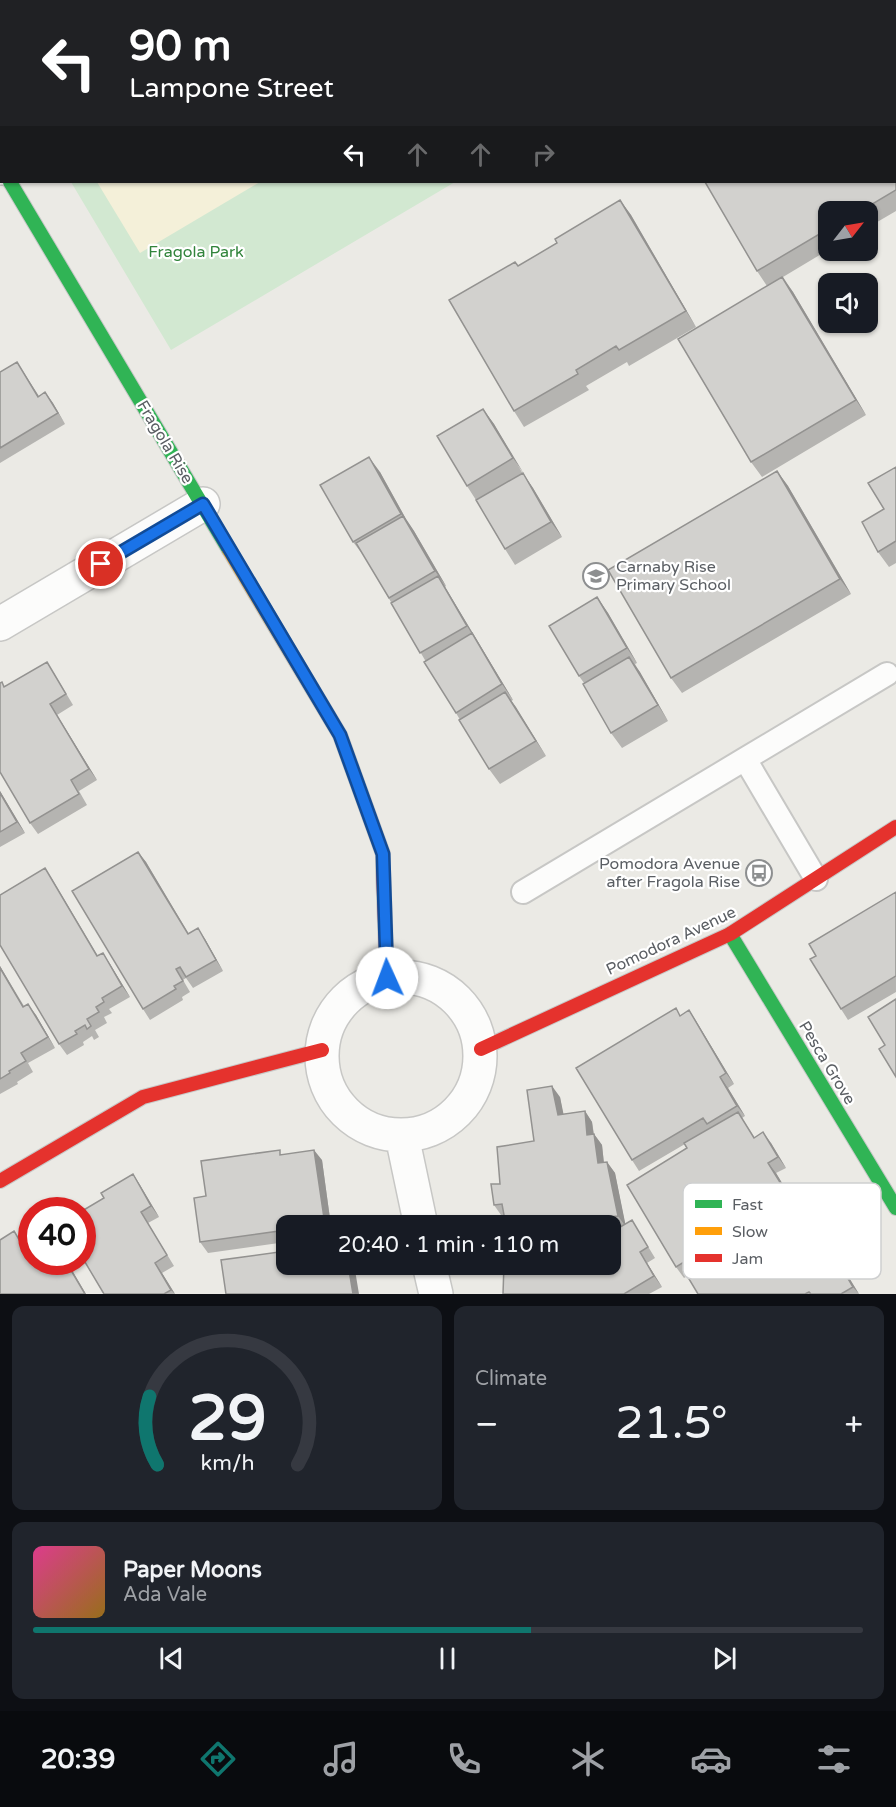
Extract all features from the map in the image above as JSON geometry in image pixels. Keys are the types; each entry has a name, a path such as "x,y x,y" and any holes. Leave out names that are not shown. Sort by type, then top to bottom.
{"street":[{"name":"Fragola Rise","path":"11,183 340,735 383,854 387,978"},
{"path":"0,624 203,504"},
{"name":"Pomodora Avenue","path":"481,1049 730,934 896,827"},
{"name":"Pesca Grove","path":"730,934 881,1183"},
{"path":"413,977 438,986 459,1002 474,1023 481,1049 479,1075 468,1100 451,1119 428,1132 402,1136 376,1132 361,1124 335,1101 324,1076 322,1050 328,1025 342,1003 362,986 387,978 413,977"},
{"path":"0,1181 143,1097 322,1050"},
{"path":"402,1136 419,1215"},
{"name":"Pesca Grove","path":"881,1183 896,1208"},
{"path":"432,1275 436,1294"}],"lane":[{"path":"523,892 887,674"},
{"path":"745,759 816,879"}],"green space":[{"name":"Fragola Park","path":"72,183 453,183 171,350"}],"sand":[{"path":"98,183 258,183 140,253"}],"building":[{"path":"706,183 896,183 896,190 878,201 818,201 818,235 757,271"},
{"path":"620,200 686,311 619,350 616,346 576,370 578,374 514,411 449,300 515,262 518,266 557,243 555,239"},
{"path":"782,277 856,400 751,462 678,339"},
{"path":"17,362 38,397 45,392 58,413 0,448 0,372"},
{"path":"483,409 513,458 467,486 437,436"},
{"path":"369,457 401,514 353,542 320,485"},
{"path":"896,467 896,541 878,552 862,522 884,509 868,483"},
{"path":"777,471 840,579 671,678 608,570"},
{"path":"523,473 551,522 505,549 476,500"},
{"path":"403,516 435,571 389,598 356,543"},
{"path":"438,576 467,626 420,653 391,603"},
{"path":"597,597 627,648 579,676 549,626"},
{"path":"472,633 502,684 456,713 424,662"},
{"path":"629,657 658,705 611,733 583,684"},
{"path":"47,662 66,694 50,704 89,769 71,780 79,794 30,823 0,772 0,683 2,682 4,687"},
{"path":"505,692 536,741 489,769 459,720"},
{"path":"0,793 17,822 0,832"},
{"path":"138,852 188,934 198,928 216,960 186,977 180,967 176,969 183,981 174,986 176,989 143,1009 72,891"},
{"path":"45,868 97,956 103,953 122,986 102,998 104,1002 96,1007 99,1012 87,1019 91,1026 87,1029 85,1025 75,1031 77,1034 59,1044 0,945 0,895"},
{"path":"896,892 896,976 841,1009 810,959 816,956 809,944"},
{"path":"0,968 23,1007 28,1004 48,1037 21,1053 26,1061 0,1079"},
{"path":"896,999 896,1077 879,1049 885,1045 868,1017"},
{"path":"676,1008 680,1016 689,1010 726,1073 720,1077 737,1106 707,1124 703,1118 632,1160 576,1068"},
{"path":"552,1086 558,1115 585,1111 587,1135 594,1134 598,1163 607,1162 618,1215 504,1215 502,1204 494,1205 491,1184 500,1184 497,1147 534,1141 527,1090"},
{"path":"738,1112 754,1138 763,1132 778,1157 768,1163 780,1183 683,1183 683,1263 676,1267 627,1185 687,1148 684,1143"},
{"path":"280,1150 280,1155 314,1150 324,1215 276,1215 276,1231 200,1242 194,1198 206,1196 201,1161"},
{"path":"133,1174 151,1206 141,1212 167,1255 155,1263 171,1290 164,1294 104,1294 93,1275 96,1275 96,1203 104,1198 101,1193"},
{"path":"632,1220 648,1247 640,1252 654,1276 624,1294 503,1294 504,1275 621,1275 621,1226"},
{"path":"14,1231 18,1238 18,1275 74,1275 85,1294 0,1294 0,1240"},
{"path":"276,1252 276,1275 350,1275 353,1294 226,1294 221,1260"},
{"path":"689,1279 848,1279 853,1287 841,1294 811,1294 809,1292 805,1294 698,1294"}],"traffic: fast":[{"path":"11,183 229,550"},
{"path":"730,934 881,1183"},
{"path":"881,1183 896,1208"}],"traffic: slow":[{"path":"229,550 340,735 383,854 383,869"}],"traffic: jam":[{"path":"481,1049 730,934 896,827"},
{"path":"383,869 387,978"},
{"path":"0,1181 143,1097 322,1050"}],"place":[{"name":"Carnaby Rise Primary School","path":"596,576"},
{"name":"Pomodora Avenue after Fragola Rise","path":"759,873"}],"route":[{"path":"101,564 203,504 340,735 383,854 387,978"}]}
